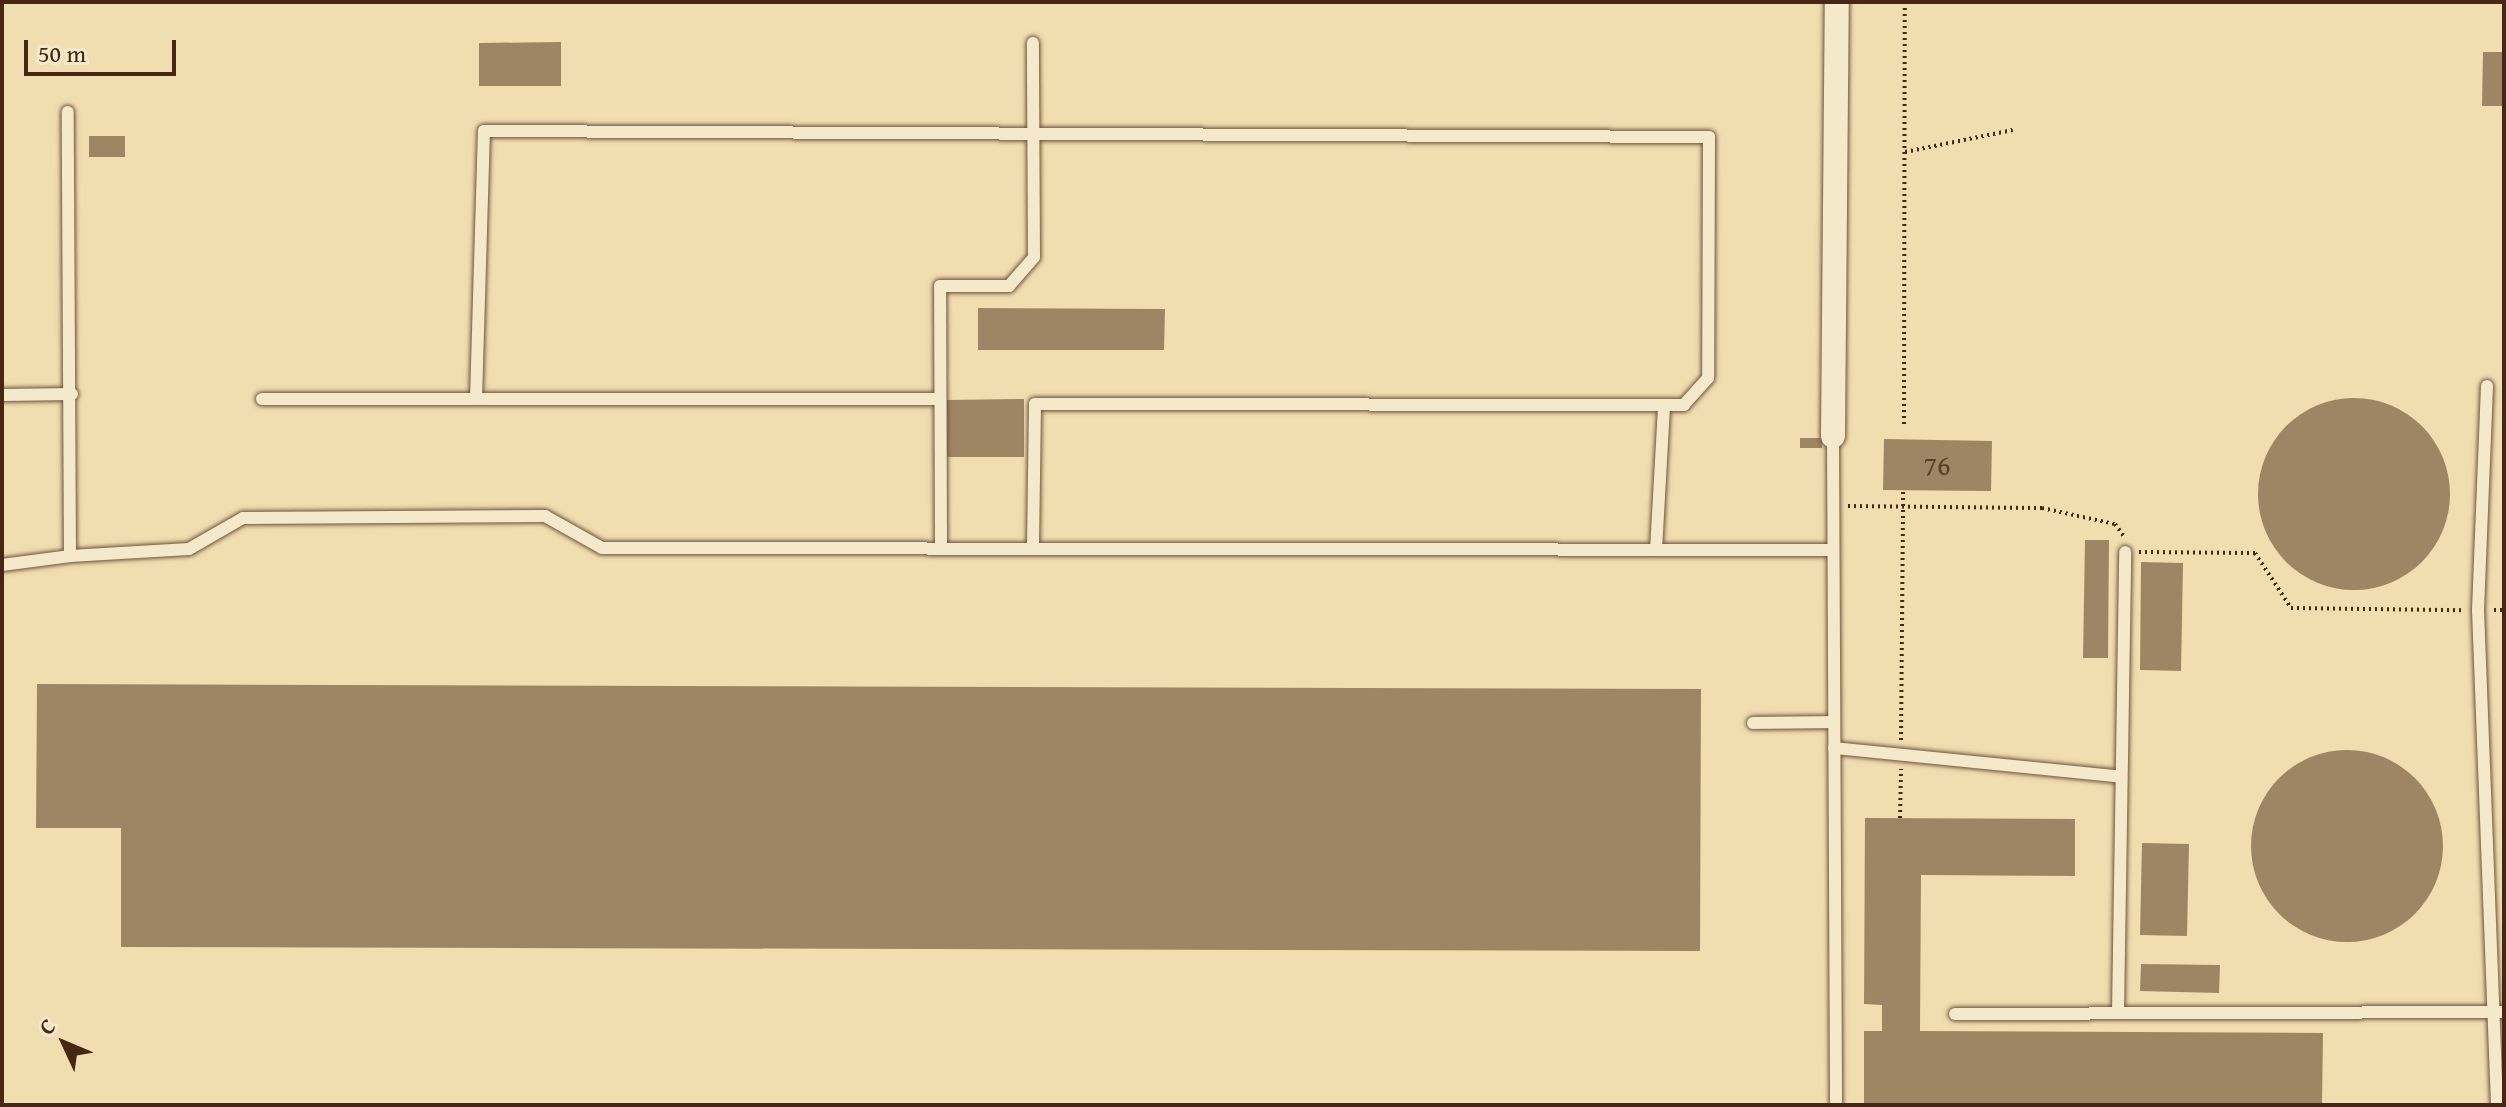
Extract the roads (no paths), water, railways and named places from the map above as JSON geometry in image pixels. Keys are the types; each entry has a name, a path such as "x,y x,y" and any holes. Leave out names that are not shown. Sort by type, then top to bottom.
{"street":[{"path":"1833,436 1837,2"}],"lane":[{"path":"941,548 940,286 1009,286 1034,257 1033,43"},
{"path":"68,112 72,394 70,556"},
{"path":"476,399 484,131 1709,137 1708,378 1684,405 1035,404 1033,548"},
{"path":"2487,386 2478,610 2497,1012 2497,1105"},
{"path":"2,395 72,394"},
{"path":"262,399 940,399"},
{"path":"1656,550 1664,405"},
{"path":"1833,436 1836,1105"},
{"path":"2,565 70,556 189,549 243,518 259,517 545,516 602,548 1833,550"},
{"path":"2118,1013 2116,776 2125,552"},
{"path":"1753,723 1834,722"},
{"path":"1834,748 2116,776"},
{"path":"1955,1014 2497,1012"}]}
